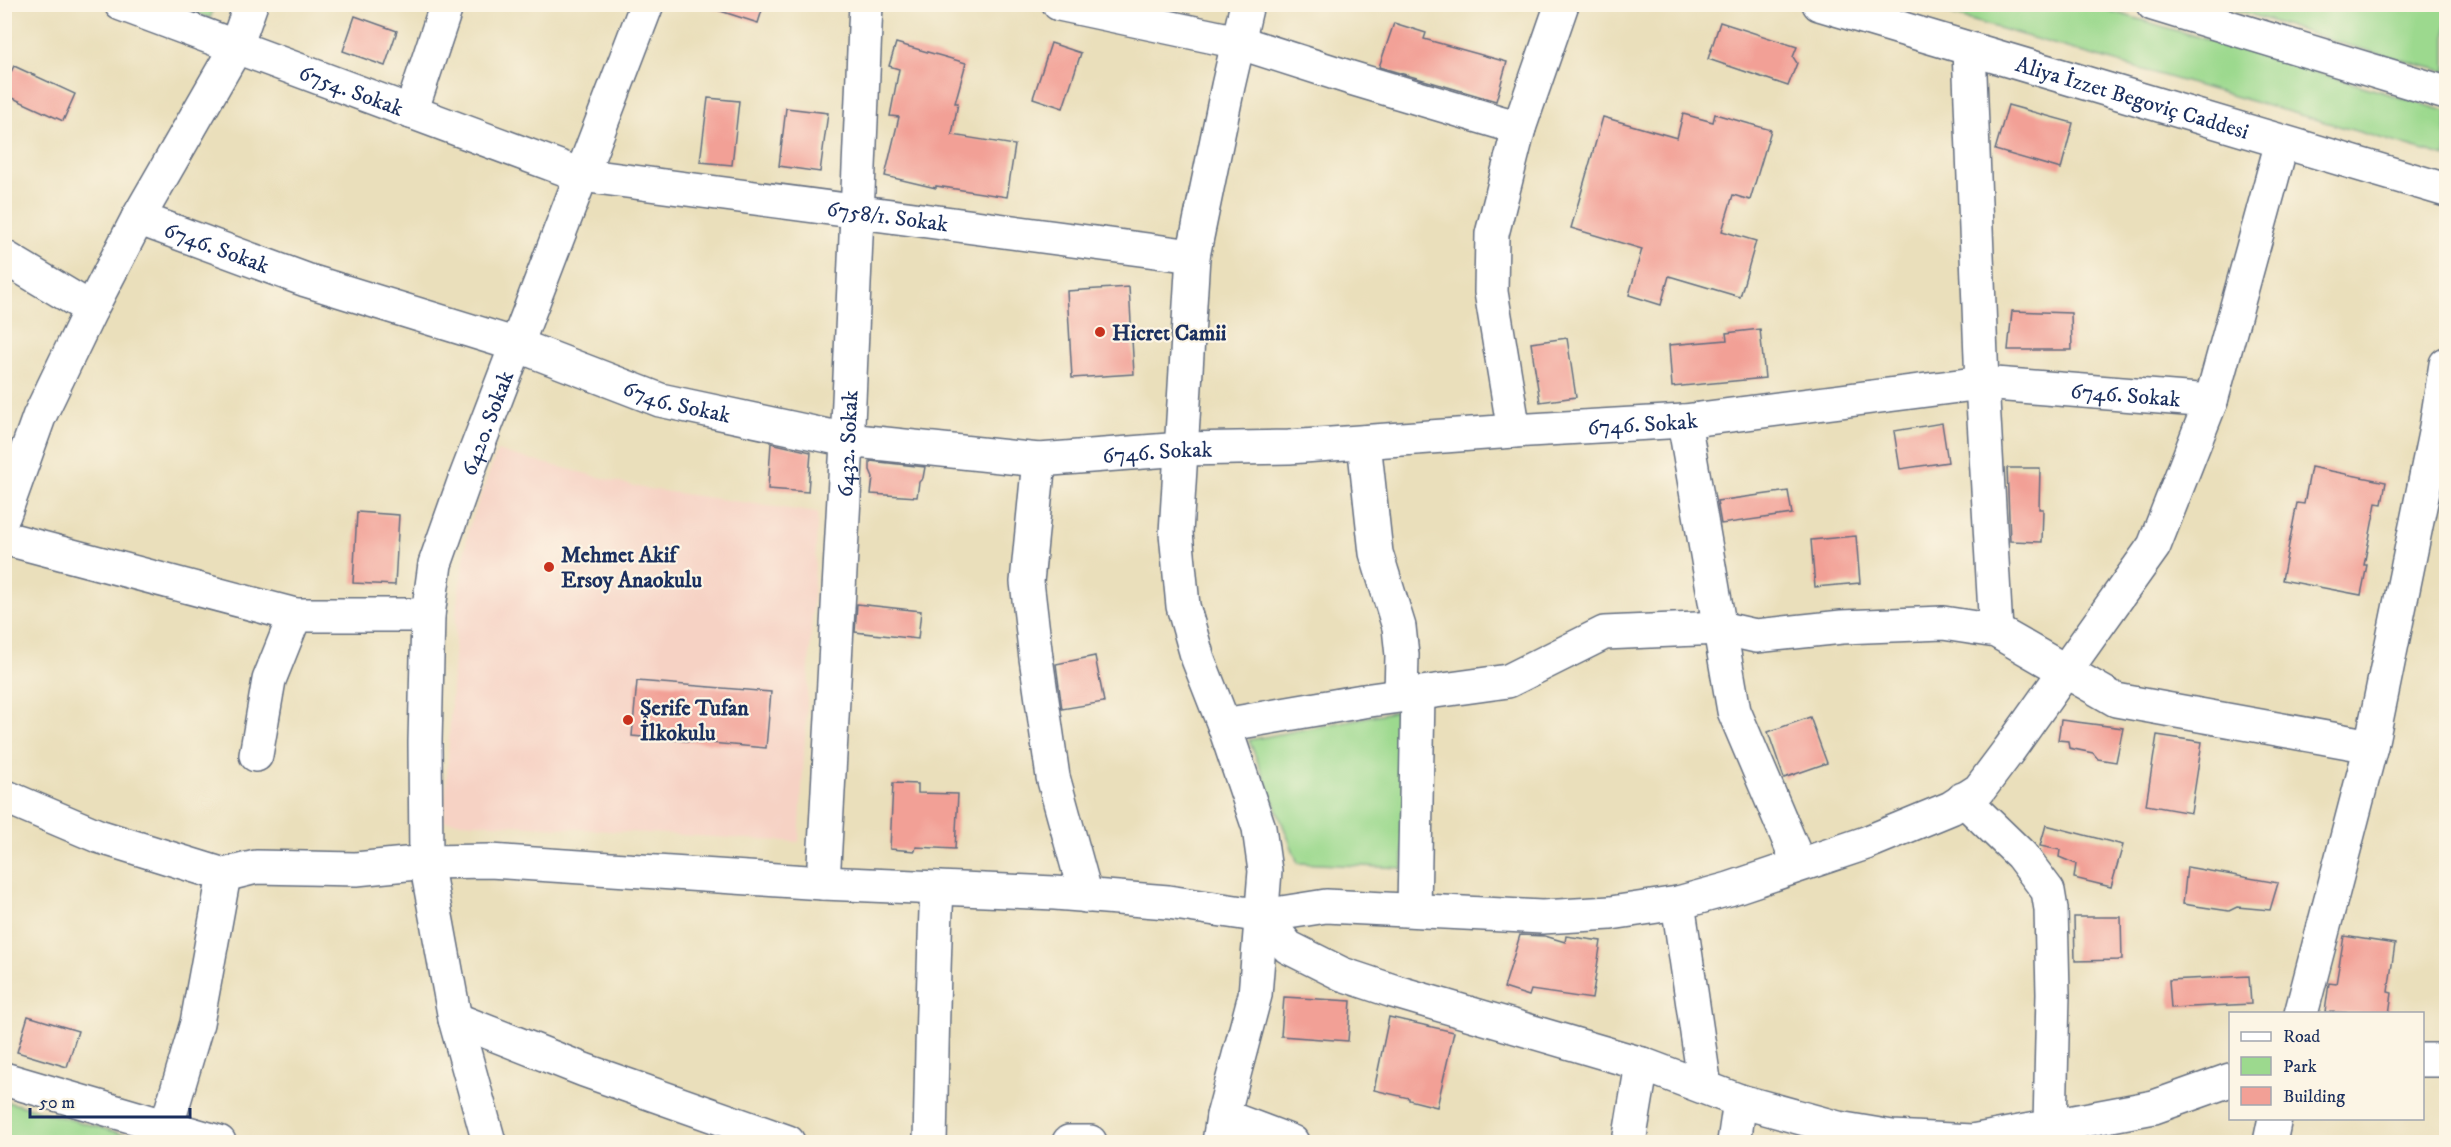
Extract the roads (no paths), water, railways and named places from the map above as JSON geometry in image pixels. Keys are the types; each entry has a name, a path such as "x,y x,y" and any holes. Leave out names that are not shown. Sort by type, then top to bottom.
{"street":[{"name":"6754. Sokak","path":"121,4 581,175"},
{"path":"4,514 39,417 91,309 138,218 235,48 251,4"},
{"path":"411,112 447,4"},
{"name":"6420. Sokak","path":"489,1143 455,1018 426,862 425,742 428,615 435,564 647,4"},
{"name":"6432. Sokak","path":"824,883 858,213 866,4"},
{"path":"1059,4 1238,42 1520,128"},
{"path":"1247,4 1192,256 1176,533 1183,606 1198,660 1224,725 1259,828 1265,871 1255,995 1221,1130 1292,1143"},
{"path":"1514,430 1491,292 1492,234 1520,128 1562,4"},
{"name":"Aliya İzzet Begoviç Caddesi","path":"1819,4 2446,190"},
{"path":"2153,4 2210,12 2446,93"},
{"path":"1969,49 1982,383 1996,631"},
{"path":"4,796 98,836 224,875 256,867 356,869 426,862 490,861 824,883 1086,896 1168,902 1263,916 1326,906 1542,917 1611,913 1678,903 1730,889 1866,843 1964,800 1978,790 2067,670 2154,546 2211,401 2282,142"},
{"name":"6758/1. Sokak","path":"581,175 1192,256"},
{"name":"6746. Sokak","path":"138,218 306,280 517,345 660,400 847,440 1040,460 1182,449 1289,447 1514,430 1684,421 1982,383 2211,401"},
{"path":"4,257 91,309"},
{"path":"2302,1012 2371,746 2433,444 2446,364"},
{"path":"1684,421 1734,711 1799,864"},
{"path":"1364,442 1376,553 1399,627 1410,694 1414,910"},
{"path":"1040,460 1028,582 1036,658 1053,777 1086,896"},
{"path":"4,538 295,615 428,615"},
{"path":"256,755 269,680 295,615"},
{"path":"1224,725 1410,694 1456,690 1508,681 1604,633 1720,628 1756,636 1842,627 1943,623 1996,631 2116,700 2371,746"},
{"path":"1964,800 2021,855 2048,891 2051,909 2053,993 2050,1126"},
{"path":"165,1135 197,1023 224,875"},
{"path":"930,1143 934,1035 932,1004 937,888"},
{"path":"1678,903 1705,1088"},
{"path":"1263,916 1288,947 1342,974 1642,1064 1740,1101 1838,1128 1931,1140 1972,1141 2154,1107 2229,1080"},
{"path":"455,1018 584,1070 788,1143"},
{"path":"2424,1060 2446,1060"},
{"path":"1629,1143 1642,1064"},
{"path":"4,1079 165,1135 219,1143"},
{"path":"1734,1143 1740,1101"},
{"path":"2270,1143 2275,1120"},
{"path":"1069,1143 1090,1143"}],"place":[{"name":"Hicret Camii","path":"1100,332"},
{"name":"Mehmet Akif Ersoy Anaokulu","path":"549,567"},
{"name":"Şerife Tufan İlkokulu","path":"628,720"}]}
